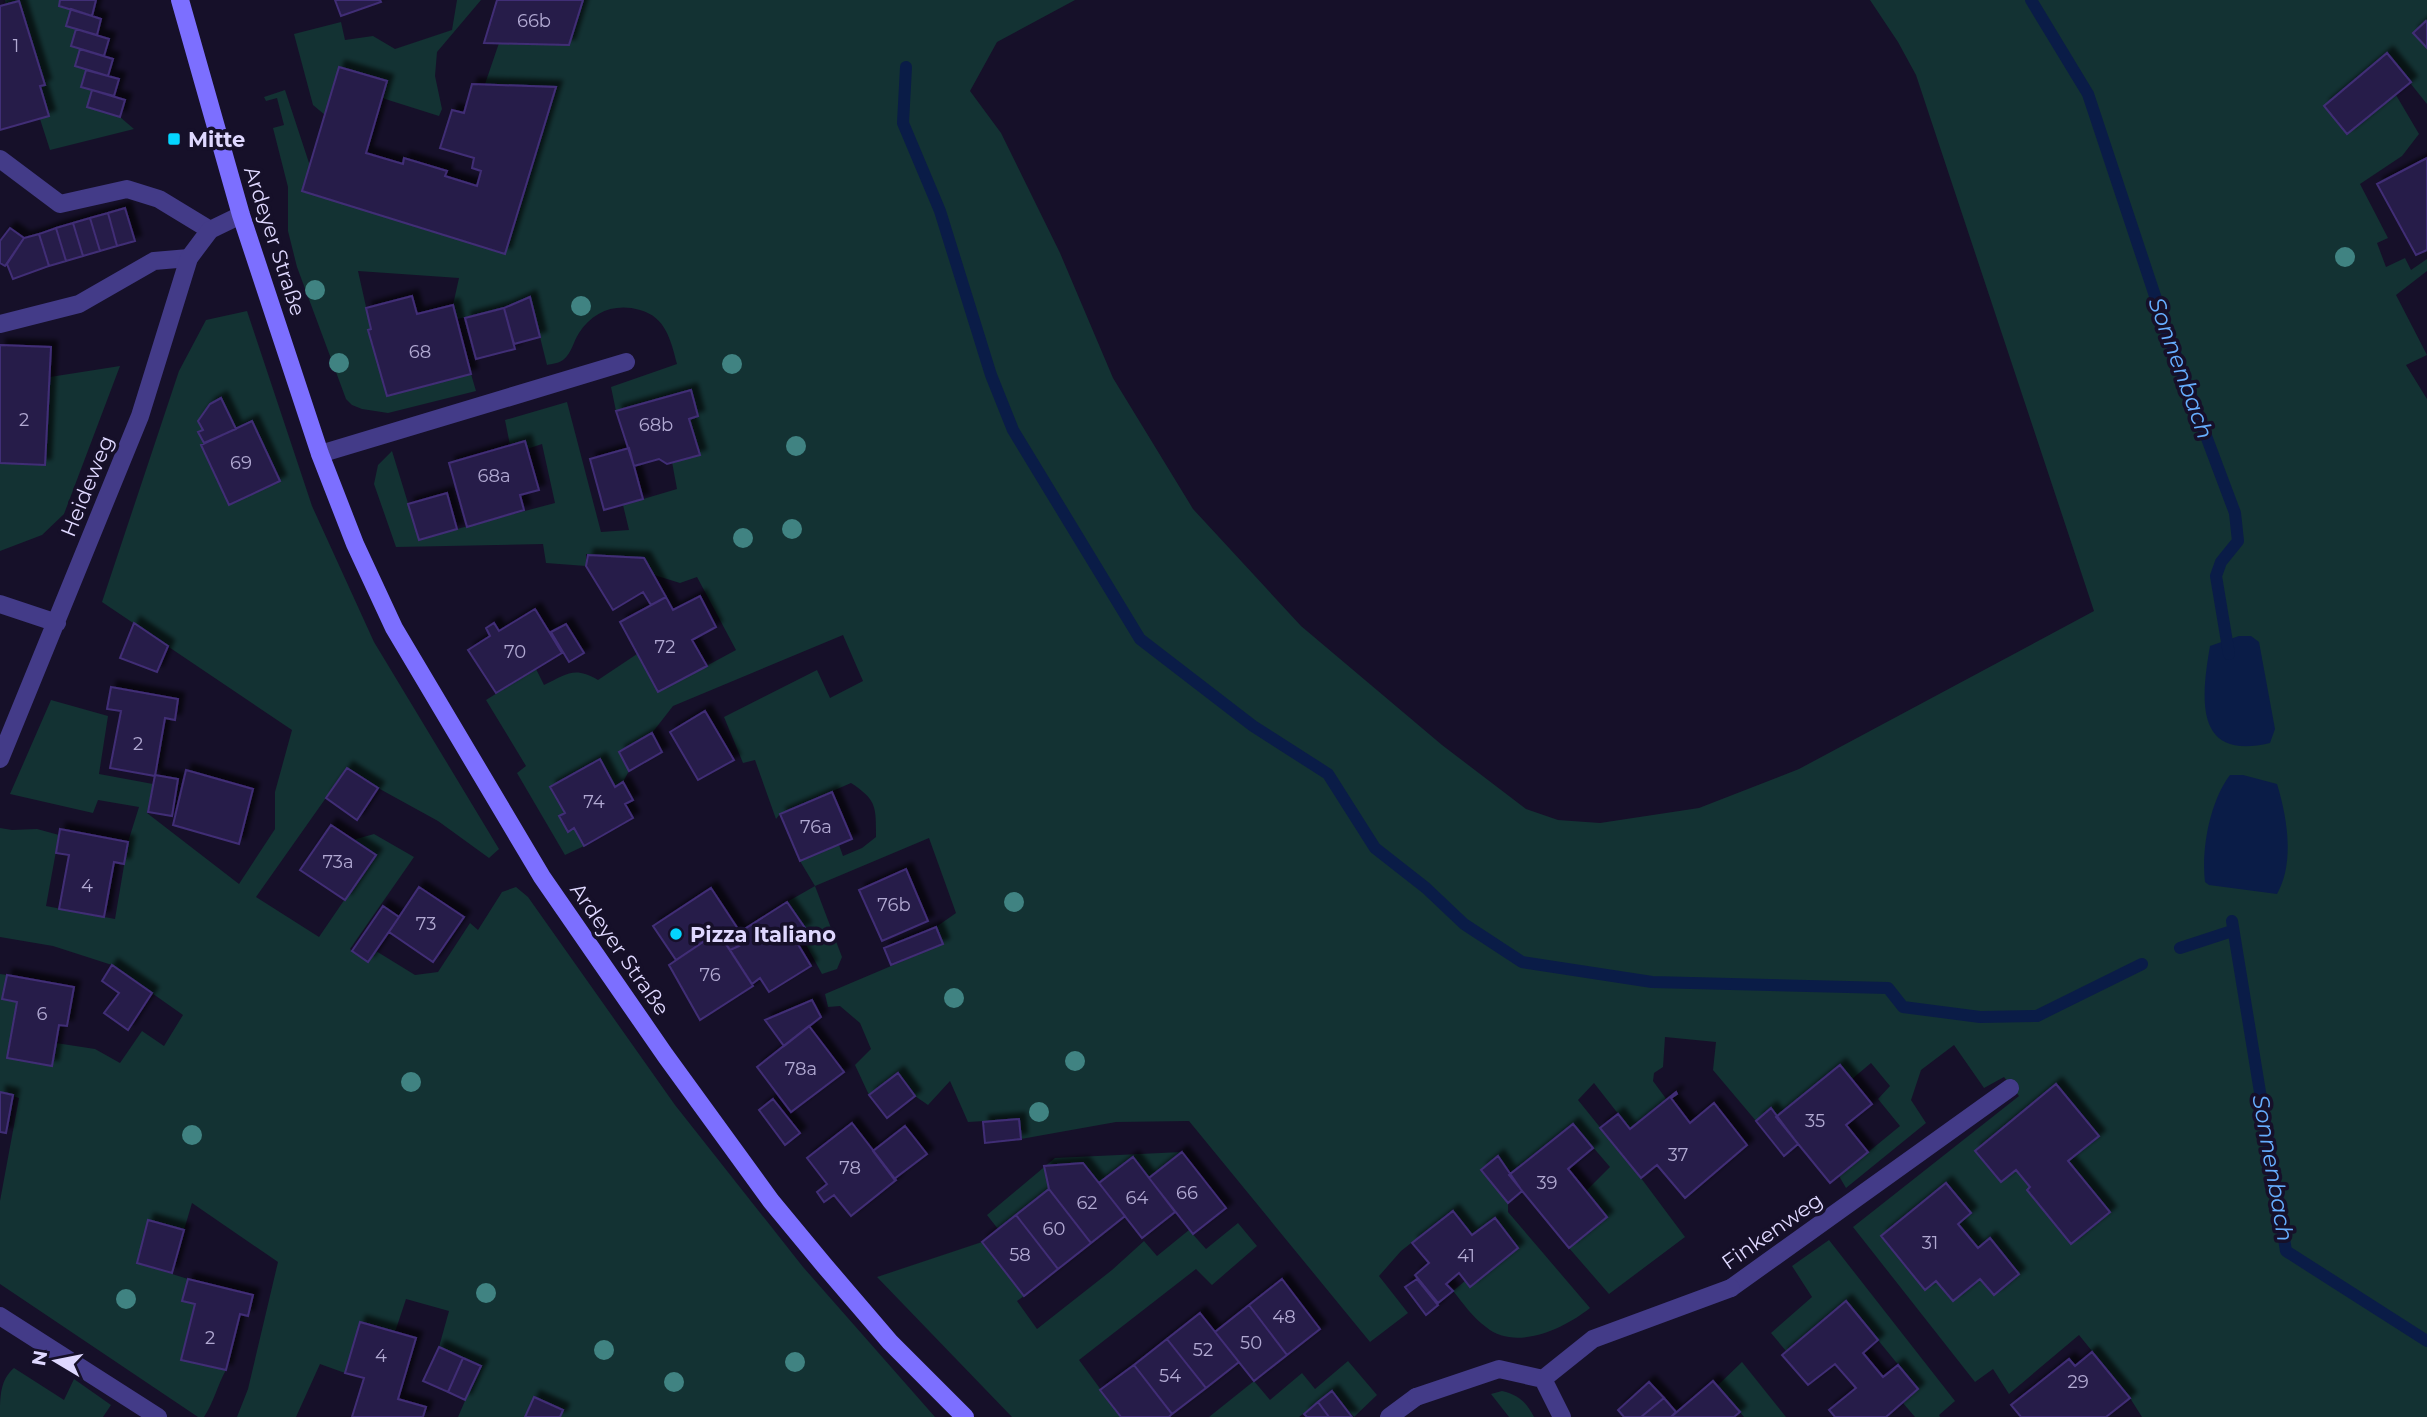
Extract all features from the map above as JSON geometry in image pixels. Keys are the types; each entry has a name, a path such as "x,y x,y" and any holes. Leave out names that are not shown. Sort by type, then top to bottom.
{"main road":[{"name":"Ardeyer Straße","path":"180,0 241,215 320,454 355,544 394,628 542,877 665,1055 771,1201 890,1342 965,1417"}],"street":[{"path":"0,159 60,204 127,189 159,199 210,230"},
{"name":"Heideweg","path":"0,759 140,416 189,258 210,230 241,215"},
{"path":"0,324 79,304 153,261 189,258"},
{"path":"320,454 626,362"},
{"path":"0,604 57,623"},
{"name":"Finkenweg","path":"1543,1379 1593,1339 1731,1288 2010,1088"},
{"path":"0,1316 158,1417"},
{"path":"1389,1417 1416,1397 1499,1369 1543,1379 1562,1417"}],"green space":[{"path":"5,0 60,0 59,6 71,9 67,25 76,29 71,46 80,49 75,66 86,70 81,87 92,90 88,107 120,117 134,129 50,150 40,119 49,115 40,86 45,84 19,1 6,5"},
{"path":"457,0 481,0 437,52 435,76 442,109 439,116 382,98 387,81 340,67 325,115 313,105 294,34 341,22 345,40 373,36 395,49 452,30"},
{"path":"583,0 1075,0 997,42 970,91 1001,133 1060,253 1113,378 1193,509 1301,626 1442,745 1526,809 1558,820 1600,823 1699,808 1799,769 2094,611 1916,75 1870,0 2427,0 2427,22 2413,33 2427,48 2427,104 2387,54 2324,106 2347,134 2396,95 2419,134 2402,156 2360,184 2388,238 2377,243 2386,267 2405,258 2411,270 2427,259 2427,271 2396,295 2427,355 2406,365 2427,399 2427,1417 2142,1417 2079,1335 2009,1394 1993,1369 1975,1382 1853,1227 2019,1096 2004,1077 1984,1088 1954,1045 1921,1070 1911,1100 1926,1123 1846,1188 1839,1176 1900,1126 1878,1099 1890,1086 1871,1063 1852,1079 1840,1066 1778,1116 1771,1108 1756,1121 1713,1070 1716,1042 1665,1037 1663,1067 1654,1073 1653,1081 1667,1100 1630,1129 1594,1083 1578,1100 1685,1237 1609,1294 1569,1248 1607,1217 1586,1191 1610,1167 1573,1124 1512,1173 1497,1156 1481,1170 1508,1203 1508,1212 1590,1308 1554,1329 1525,1337 1498,1334 1486,1327 1472,1315 1453,1291 1465,1281 1470,1287 1518,1248 1495,1218 1472,1235 1452,1211 1401,1251 1379,1276 1408,1313 1370,1342 1189,1121 1116,1122 1021,1139 1018,1119 968,1122 950,1081 928,1105 915,1096 898,1073 869,1095 855,1065 871,1049 860,1023 840,1006 828,1007 825,994 943,944 936,927 956,913 929,838 815,886 800,861 839,845 843,856 862,848 876,837 873,805 866,794 851,783 780,814 776,819 755,760 743,763 724,717 817,670 830,698 863,681 843,635 673,706 652,733 620,752 629,771 623,782 615,787 600,759 551,786 565,813 559,816 568,831 574,828 584,846 565,855 517,773 526,766 486,700 536,669 544,685 571,673 583,673 598,680 637,654 658,692 736,650 697,577 680,583 654,575 643,558 586,554 586,566 546,563 543,544 396,547 374,484 378,465 392,451 419,539 555,503 542,444 527,449 525,441 510,445 505,420 567,402 601,532 629,530 623,505 677,489 672,462 700,455 689,419 698,416 691,390 616,411 611,387 677,364 670,339 662,324 649,313 640,310 614,308 598,314 585,325 563,360 547,365 530,297 504,308 457,319 453,305 459,278 358,271 371,329 369,330 387,395 471,374 476,391 388,413 362,409 346,399 297,267 288,231 288,187 273,128 284,125 277,98 266,101 264,97 285,90 310,166 302,191 505,253 555,87 485,84 499,43 569,45"},
{"path":"247,311 312,506 374,642 499,849 489,858 438,821 347,768 256,897 319,937 375,855 353,840 374,834 414,857 350,949 368,962 376,951 415,975 438,972 470,923 478,930 502,892 516,887 528,897 675,1105 803,1267 935,1417 458,1417 480,1366 439,1347 449,1311 406,1299 395,1332 360,1322 345,1373 320,1364 296,1417 237,1417 248,1389 278,1262 192,1203 184,1230 148,1220 137,1263 188,1279 183,1300 195,1304 181,1359 226,1370 204,1417 198,1417 0,1284 0,1201 19,1098 0,1092 0,974 7,975 2,999 17,1002 7,1058 52,1066 56,1043 95,1049 120,1063 142,1031 164,1046 183,1015 112,965 53,946 0,937 0,828 37,829 59,835 46,906 115,919 128,842 139,807 98,800 93,813 10,794 51,700 108,716 99,774 153,784 147,813 239,884 275,829 275,792 292,730 102,602 179,371 206,320"},
{"path":"120,366 64,514 42,535 0,551 0,463 45,465 50,377"},
{"path":"815,886 842,957 837,969 822,974 799,932 804,927 787,902"},
{"path":"1182,1152 1149,1178 1133,1157 1099,1183 1083,1163 998,1229 987,1215 1055,1158"},
{"path":"1238,1223 1257,1246 1212,1285 1196,1269 1079,1360 1121,1417 1012,1417 877,1277 982,1242 1024,1296 1017,1301 1037,1329 1144,1241 1157,1256 1189,1230 1206,1249"},
{"path":"1829,1240 1955,1401 1940,1417 1915,1417 1903,1403 1918,1389 1846,1301 1786,1351 1771,1333 1812,1297 1792,1266"},
{"path":"1348,1361 1377,1395 1354,1417 1332,1391 1299,1417 1209,1417 1254,1381 1270,1400 1302,1373 1315,1389"},
{"path":"1742,1362 1786,1417 1744,1417 1717,1386"},
{"path":"14,1368 64,1400 74,1379 111,1405 103,1417 0,1417 3,1383"},
{"path":"1502,1391 1521,1400 1534,1417 1509,1417 1491,1394"}],"water":[{"path":"2239,636 2251,636 2259,642 2275,729 2270,743 2245,746 2227,743 2215,734 2208,721 2205,686 2210,646"},
{"path":"2230,775 2243,775 2277,784 2284,810 2288,854 2283,882 2277,894 2209,885 2205,882 2204,855 2208,826 2217,798"}],"building":[{"path":"60,0 96,0 92,16 59,6"},
{"path":"335,0 380,0 381,2 341,16"},
{"path":"497,0 583,0 569,45 484,43"},
{"path":"19,1 45,85 40,86 49,116 0,130 0,6"},
{"path":"71,9 101,19 97,35 66,26"},
{"path":"2427,22 2427,48 2413,33"},
{"path":"76,29 109,39 104,56 71,46"},
{"path":"80,49 113,59 108,76 75,66"},
{"path":"2387,53 2411,82 2347,134 2324,106"},
{"path":"339,67 387,81 366,153 403,164 404,158 447,171 445,176 477,186 481,171 472,168 474,158 440,148 452,110 464,113 472,84 556,87 505,254 302,191"},
{"path":"86,70 119,79 114,96 81,87"},
{"path":"92,90 125,100 120,117 87,107"},
{"path":"2427,158 2427,250 2416,255 2377,184"},
{"path":"125,208 135,241 117,246 108,213"},
{"path":"108,213 117,246 100,251 90,218"},
{"path":"90,218 100,251 83,256 73,223"},
{"path":"73,223 83,256 66,261 56,228"},
{"path":"10,228 24,238 5,266 0,263 0,241"},
{"path":"56,228 66,261 49,266 39,234"},
{"path":"39,234 49,266 13,279 7,264 24,238"},
{"path":"412,296 417,314 453,305 471,374 387,396 368,330 371,329 366,308"},
{"path":"530,297 540,337 514,344 504,308"},
{"path":"504,308 515,349 476,359 465,318"},
{"path":"0,345 51,347 45,465 0,463"},
{"path":"691,390 698,416 689,419 700,455 667,464 659,459 634,466 616,411"},
{"path":"221,398 236,429 204,443 198,432 203,430 198,421 210,404"},
{"path":"252,421 280,481 229,505 201,445"},
{"path":"525,441 539,490 520,495 524,510 467,527 449,463"},
{"path":"629,448 643,499 604,510 590,459"},
{"path":"447,493 457,529 419,540 408,504"},
{"path":"588,555 644,558 666,597 651,605 643,592 613,610 586,566"},
{"path":"700,596 716,627 692,640 707,666 658,692 620,622 666,597 673,610"},
{"path":"535,609 562,653 496,693 468,650 490,636 486,628 494,623 499,631"},
{"path":"134,623 168,646 157,672 120,658"},
{"path":"566,624 584,653 569,662 551,632"},
{"path":"111,687 178,699 175,720 165,718 155,776 110,768 121,711 107,709"},
{"path":"705,711 734,760 698,780 670,732"},
{"path":"652,733 662,752 629,771 619,752"},
{"path":"600,759 615,787 623,782 633,800 625,804 633,818 584,846 574,828 568,832 559,816 565,813 550,787"},
{"path":"347,768 378,788 357,820 326,798"},
{"path":"186,770 253,789 239,844 173,825"},
{"path":"155,775 178,779 172,816 148,812"},
{"path":"832,792 852,839 800,861 780,814"},
{"path":"331,825 376,855 345,900 300,870"},
{"path":"60,829 128,842 124,864 114,862 104,917 59,909 69,855 56,853"},
{"path":"906,869 928,921 882,941 859,890"},
{"path":"419,887 464,917 433,962 389,932"},
{"path":"711,888 740,932 732,937 739,946 730,950 718,932 676,960 653,926"},
{"path":"787,902 805,928 793,936 811,966 769,992 760,978 752,984 730,950 739,946 732,937"},
{"path":"383,906 399,917 368,962 352,951"},
{"path":"936,927 943,944 891,965 884,948"},
{"path":"718,932 753,986 700,1020 669,965"},
{"path":"112,965 152,993 128,1030 104,1013 119,993 102,981"},
{"path":"7,975 74,987 67,1026 59,1025 52,1066 7,1058 17,1002 2,999"},
{"path":"812,1000 821,1017 784,1046 765,1020"},
{"path":"809,1026 844,1072 791,1112 757,1067"},
{"path":"1840,1065 1872,1104 1846,1125 1868,1152 1830,1183 1776,1117"},
{"path":"898,1073 915,1096 887,1118 869,1095"},
{"path":"2056,1084 2099,1136 2068,1161 2110,1212 2071,1244 2027,1190 2030,1187 2016,1170 2001,1182 1975,1151"},
{"path":"0,1092 13,1095 6,1133 0,1132"},
{"path":"1676,1092 1671,1098 1690,1123 1714,1103 1747,1145 1685,1198 1657,1165 1641,1178 1600,1128 1618,1114 1630,1129"},
{"path":"773,1099 800,1133 785,1145 759,1110"},
{"path":"1771,1108 1798,1144 1784,1156 1756,1121"},
{"path":"1019,1119 1021,1139 985,1143 983,1122"},
{"path":"852,1123 896,1180 851,1216 834,1195 824,1202 817,1192 827,1184 807,1158"},
{"path":"1573,1124 1593,1148 1568,1169 1607,1217 1569,1248 1509,1175"},
{"path":"905,1126 927,1154 894,1179 873,1151"},
{"path":"1182,1152 1226,1208 1193,1234 1149,1178"},
{"path":"1498,1156 1522,1191 1508,1203 1481,1170"},
{"path":"1133,1157 1175,1212 1142,1238 1099,1183"},
{"path":"1083,1163 1125,1216 1091,1243 1049,1189 1044,1166"},
{"path":"1946,1183 1971,1213 1958,1224 1978,1248 1990,1238 2019,1274 1994,1295 1980,1279 1953,1301 1936,1281 1925,1290 1881,1236"},
{"path":"1049,1189 1091,1243 1058,1269 1016,1215"},
{"path":"1453,1211 1472,1235 1495,1218 1518,1248 1470,1287 1459,1273 1446,1284 1453,1291 1438,1303 1415,1275 1429,1263 1412,1243"},
{"path":"1016,1215 1058,1269 1024,1296 982,1242"},
{"path":"148,1220 184,1230 172,1273 137,1263"},
{"path":"188,1279 253,1295 248,1316 240,1314 226,1370 181,1360 195,1304 182,1301"},
{"path":"1282,1279 1320,1329 1287,1355 1249,1305"},
{"path":"1417,1279 1438,1305 1426,1315 1405,1287"},
{"path":"1846,1301 1878,1340 1863,1353 1883,1377 1898,1365 1918,1389 1886,1417 1835,1417 1829,1410 1856,1388 1835,1364 1808,1385 1782,1355"},
{"path":"1249,1305 1287,1355 1254,1381 1215,1332"},
{"path":"1200,1313 1239,1362 1206,1388 1167,1339"},
{"path":"360,1322 416,1338 398,1399 426,1407 423,1417 352,1417 364,1378 345,1373"},
{"path":"1167,1339 1206,1388 1172,1414 1134,1365"},
{"path":"439,1347 463,1358 448,1392 423,1381"},
{"path":"2092,1352 2130,1398 2106,1417 2021,1417 2011,1405 2069,1359 2075,1366"},
{"path":"463,1358 481,1366 465,1400 448,1392"},
{"path":"1134,1365 1172,1414 1169,1417 1121,1417 1100,1390"},
{"path":"1713,1381 1740,1412 1734,1417 1671,1417"},
{"path":"1649,1382 1664,1398 1641,1417 1624,1417 1618,1410"},
{"path":"1332,1391 1352,1417 1329,1417 1318,1402"},
{"path":"534,1397 563,1410 560,1417 525,1417"},
{"path":"1664,1398 1676,1412 1671,1417 1641,1417"},
{"path":"1318,1402 1329,1417 1307,1417 1304,1414"}],"waterway":[{"name":"Sonnenbach","path":"2031,0 2088,94 2167,332 2235,513 2238,541 2221,562 2216,576 2229,654"},
{"path":"906,67 903,123 940,211 991,375 1013,430 1140,639 1253,726 1328,774 1375,848 1426,888 1464,924 1522,962 1652,982 1888,988 1903,1007 1980,1017 2037,1016 2142,964"},
{"name":"Sonnenbach","path":"2232,921 2286,1251 2427,1341"},
{"path":"2180,948 2232,931"}],"place":[{"name":"Mitte","path":"174,139"},
{"name":"Pizza Italiano","path":"676,934"}]}
